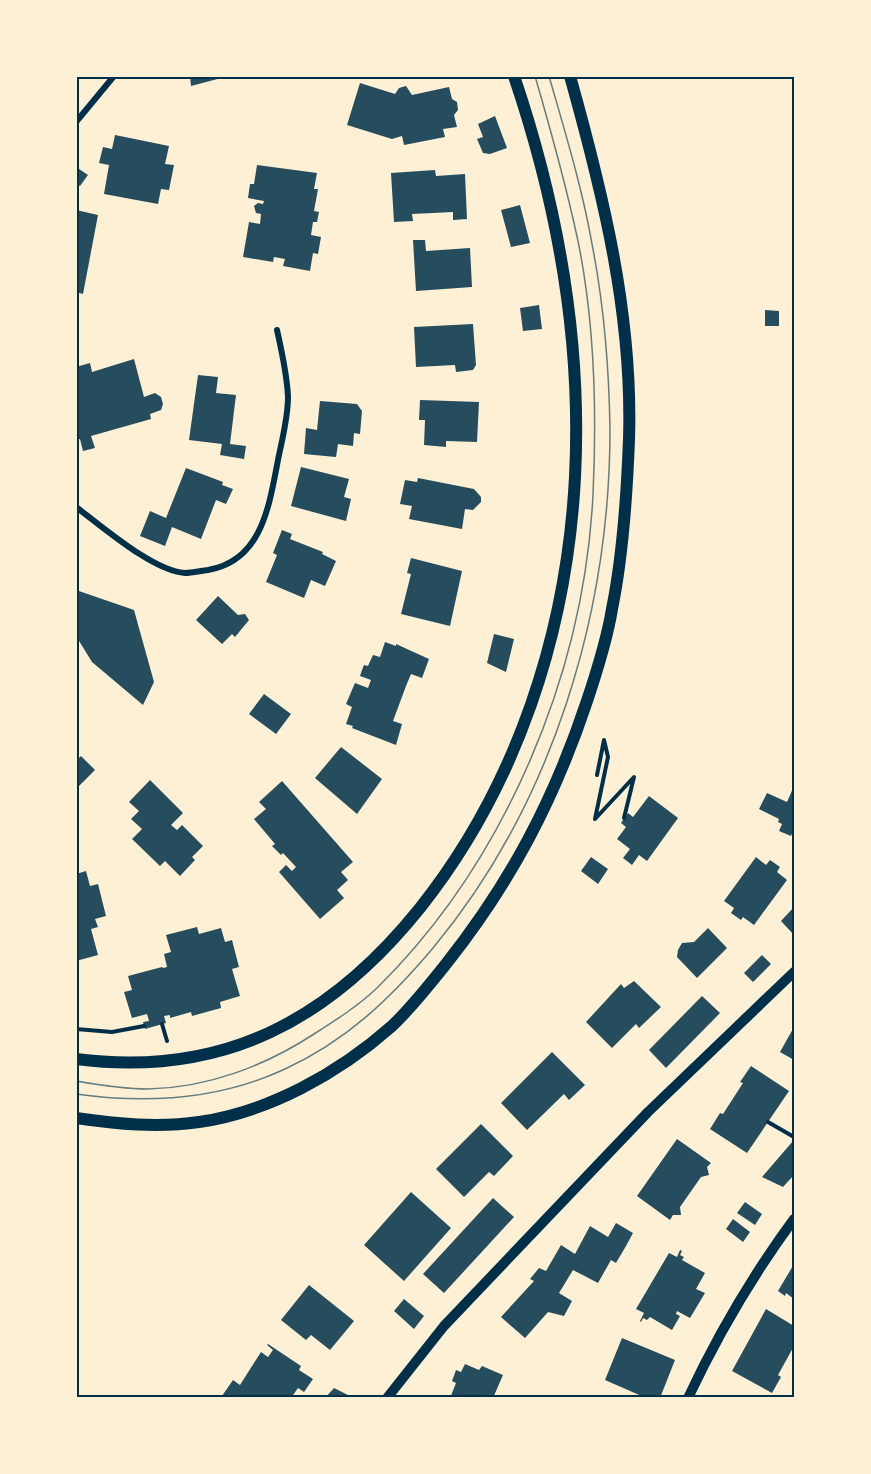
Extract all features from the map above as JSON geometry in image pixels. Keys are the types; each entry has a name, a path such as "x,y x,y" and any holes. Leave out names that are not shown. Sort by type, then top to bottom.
{"main road":[{"path":"76,1059 112,1063 147,1063 210,1054 266,1034 300,1018 349,983 399,933 432,892 476,827 511,757 543,667 566,566 572,525 577,433 576,383 567,285 543,168 514,76"},
{"path":"76,1118 138,1125 169,1125 200,1122 234,1114 268,1103 301,1088 367,1046 394,1023 425,990 484,914 521,852 561,775 600,660 613,607 626,501 629,436 629,383 618,279 593,157 570,76"}],"street":[{"path":"76,122 114,76"},
{"path":"76,507 151,561 184,573 220,567 239,558 253,541 264,520 286,420 288,399 286,372 277,330"},
{"path":"387,1398 444,1326 639,1121 795,972"},
{"path":"688,1398 711,1348 738,1301 774,1246 795,1219"}],"path":[{"path":"597,775 604,740 608,757 595,819 634,777 624,818"},
{"path":"162,1024 166,1040"},
{"path":"76,1029 112,1032 144,1026"},
{"path":"768,1122 795,1137"}],"building":[{"path":"190,76 225,76 225,77 191,86"},
{"path":"360,83 395,94 399,88 406,86 412,95 449,87 452,99 457,102 458,110 454,115 457,127 443,129 445,137 404,145 402,136 392,139 347,125"},
{"path":"495,116 507,148 490,154 483,153 477,139 483,137 478,124"},
{"path":"115,135 169,146 165,164 174,165 169,190 161,189 158,204 104,194 109,165 99,163 103,147 112,149"},
{"path":"257,165 317,173 314,189 318,189 314,211 319,212 317,222 313,222 311,235 321,237 318,254 313,253 310,271 283,266 285,259 274,257 273,262 243,257 249,222 260,224 261,214 256,213 254,206 258,203 263,204 264,201 248,198 250,184 254,184"},
{"path":"76,167 88,175 80,186 76,184"},
{"path":"435,170 436,176 465,174 467,219 453,220 453,212 412,214 413,221 394,222 391,173"},
{"path":"520,205 530,243 511,247 501,210"},
{"path":"76,210 98,215 83,294 76,292"},
{"path":"413,240 425,240 426,251 470,248 472,287 416,291"},
{"path":"539,305 542,329 523,331 520,308"},
{"path":"765,310 779,311 779,326 765,326"},
{"path":"473,324 476,365 473,370 456,372 455,365 416,367 414,327"},
{"path":"134,359 144,397 155,393 161,397 163,404 161,410 150,414 151,419 91,436 95,448 83,451 80,439 76,440 76,367 90,363 92,372"},
{"path":"198,375 218,377 216,393 236,395 230,444 246,446 244,459 220,455 222,444 189,440"},
{"path":"420,400 479,402 477,442 446,441 446,447 424,445 425,420 419,420"},
{"path":"320,401 357,404 362,411 360,434 354,433 353,446 338,444 336,457 304,454 306,428 317,430"},
{"path":"301,467 349,479 344,497 351,499 346,521 291,506"},
{"path":"186,468 223,482 222,485 233,489 226,504 216,500 201,539 172,527 165,546 140,536 150,511 166,518"},
{"path":"418,478 474,489 481,497 481,502 473,510 465,509 462,529 409,519 412,506 400,504 405,480 417,482"},
{"path":"282,530 292,534 290,539 323,552 322,554 336,561 325,586 311,580 304,598 266,582 277,555 273,553"},
{"path":"411,558 462,571 450,626 401,614 411,574 407,573"},
{"path":"76,590 134,610 154,682 143,705 92,662 76,636"},
{"path":"218,596 238,615 245,614 249,620 235,637 232,634 222,644 196,620"},
{"path":"494,634 514,639 506,672 487,663"},
{"path":"385,642 396,646 396,644 429,659 422,678 411,674 406,686 393,721 402,724 396,745 346,724 352,707 346,704 355,683 368,688 371,680 360,676 362,670 364,665 368,666 373,655 380,657"},
{"path":"264,694 291,714 276,734 249,714"},
{"path":"341,747 382,779 357,814 315,778"},
{"path":"81,756 95,770 76,789 76,761"},
{"path":"150,780 183,813 171,825 177,830 182,825 203,846 192,857 195,860 180,876 165,861 160,866 132,839 142,829 131,819 139,811 129,802"},
{"path":"282,781 353,862 341,872 348,880 337,890 344,898 320,919 279,872 286,865 292,871 296,867 283,853 281,855 272,846 275,844 254,819 266,809 259,802"},
{"path":"794,786 794,829 791,836 779,831 782,824 778,822 779,819 759,809 767,793 787,802"},
{"path":"649,796 678,818 647,861 639,855 632,865 623,858 630,849 617,839 626,827 621,823 628,813 633,817"},
{"path":"591,857 608,869 598,884 581,871"},
{"path":"756,857 766,865 770,860 780,867 777,872 787,880 754,925 743,917 741,920 731,913 734,908 724,901"},
{"path":"86,871 90,886 98,884 106,916 95,919 98,927 91,929 98,955 76,961 76,874"},
{"path":"794,907 794,935 781,921"},
{"path":"197,927 199,934 221,928 225,942 232,940 239,967 232,969 240,996 220,1002 221,1008 192,1016 191,1012 170,1018 170,1015 164,1016 166,1023 145,1029 143,1022 149,1021 147,1014 132,1018 124,992 132,990 128,976 167,967 164,954 171,952 166,935"},
{"path":"708,928 727,948 697,978 677,957 678,950 682,943 694,942"},
{"path":"762,955 771,964 753,982 744,973"},
{"path":"634,981 661,1007 639,1028 636,1024 612,1048 586,1022 621,984 624,988"},
{"path":"702,996 720,1013 666,1068 649,1050"},
{"path":"794,1027 794,1060 780,1052"},
{"path":"552,1052 585,1085 569,1100 564,1094 527,1130 501,1103"},
{"path":"751,1066 789,1091 747,1153 710,1129 720,1113 723,1114"},
{"path":"481,1124 513,1156 494,1176 489,1172 464,1197 436,1169"},
{"path":"677,1139 711,1163 707,1167 709,1175 701,1177 680,1207 681,1215 673,1215 670,1220 637,1196"},
{"path":"793,1141 794,1175 783,1187 762,1177"},
{"path":"411,1192 451,1228 404,1281 364,1245"},
{"path":"493,1198 514,1217 444,1293 423,1274"},
{"path":"745,1202 762,1214 755,1225 737,1213"},
{"path":"733,1219 750,1232 743,1242 726,1229"},
{"path":"616,1223 633,1233 626,1246 616,1263 611,1260 598,1283 573,1270 559,1293 572,1301 564,1316 548,1312 525,1338 501,1317 534,1281 530,1279 539,1268 546,1271 561,1245 575,1254 590,1226 608,1237"},
{"path":"680,1250 682,1251 680,1255 684,1257 682,1260 705,1273 696,1289 705,1293 690,1318 677,1311 676,1314 680,1316 672,1330 650,1317 647,1320 643,1318 641,1322 644,1313 636,1309 669,1253 677,1257"},
{"path":"794,1264 794,1299 778,1291"},
{"path":"309,1285 354,1321 330,1350 311,1335 306,1340 281,1320"},
{"path":"404,1299 424,1316 414,1329 394,1311"},
{"path":"766,1309 794,1326 794,1346 778,1375 781,1377 772,1393 732,1371"},
{"path":"622,1338 675,1360 660,1398 646,1398 605,1380"},
{"path":"268,1344 301,1366 299,1370 313,1379 304,1392 298,1388 291,1398 222,1396 233,1380 240,1385 261,1352 268,1357 273,1350"},
{"path":"465,1364 479,1370 482,1366 503,1375 493,1398 450,1398 456,1383 452,1381 456,1370 461,1372"},
{"path":"334,1388 354,1398 325,1398"}],"tram line":[{"path":"76,1081 121,1088 148,1089 170,1088 214,1080 276,1056 347,1013 377,988 423,938 463,883 499,824 530,761 554,696 573,630 586,562 593,495 595,431 591,335 584,272 568,199 535,76"},
{"path":"76,1094 156,1099 209,1093 260,1079 285,1069 307,1058 347,1032 383,1001 433,948 475,892 511,833 541,770 566,704 585,637 599,568 607,499 610,429 600,290 578,181 549,76"}]}
